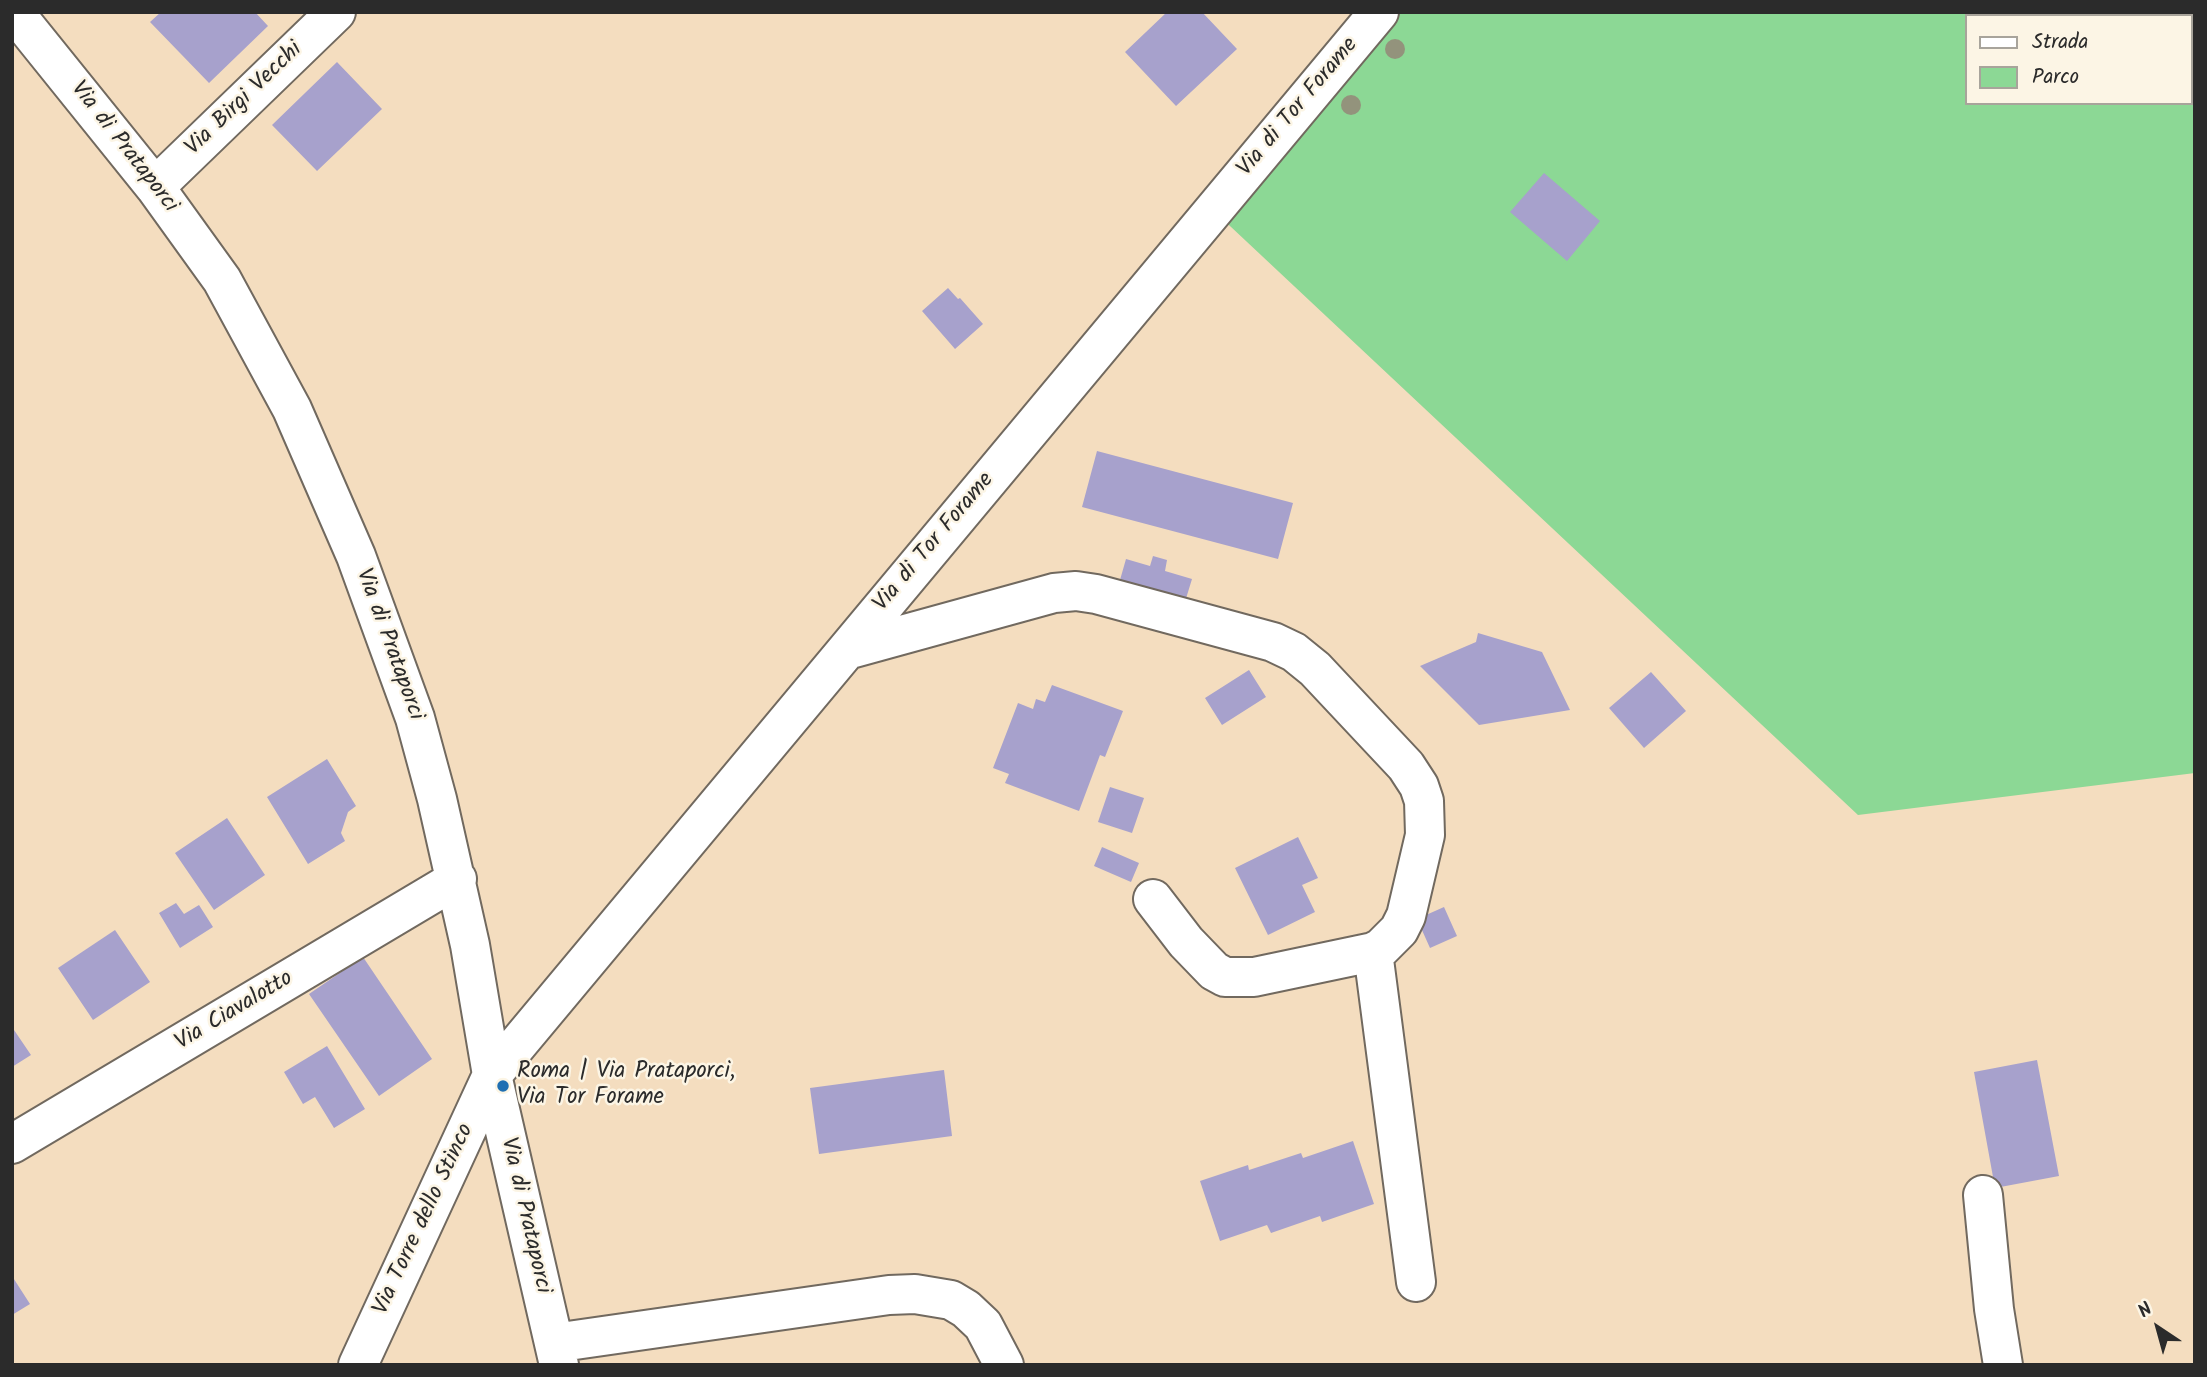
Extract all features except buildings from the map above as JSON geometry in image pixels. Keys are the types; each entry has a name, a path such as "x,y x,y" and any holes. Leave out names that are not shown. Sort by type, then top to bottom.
{"street":[{"name":"Via di Prataporci","path":"14,12 155,187 222,279 270,364 305,435 356,556 415,718 457,879 492,1075 557,1354"},
{"name":"Via Birgi Vecchi","path":"155,187 336,12"},
{"name":"Via di Tor Forame","path":"492,1075 1379,12"},
{"path":"847,650 1043,596 1076,591 1096,594 1273,642 1294,652 1315,669 1406,766 1424,801 1425,835 1406,916 1399,930 1381,948 1373,952 1254,977 1225,978 1214,971 1186,942 1153,899"},
{"name":"Via Ciavalotto","path":"12,1144 457,879"},
{"path":"1373,952 1416,1282"},
{"name":"Via Torre dello Stinco","path":"358,1365 492,1075"},
{"path":"1983,1195 1994,1309 2003,1365"},
{"path":"557,1354 889,1295 915,1294 951,1300 967,1309 982,1325 1004,1365"}],"green space":[{"path":"1379,12 2195,12 2195,773 1858,815 1214,211"}],"place":[{"name":"Roma | Via Prataporci, Via Tor Forame","path":"503,1086"}]}
